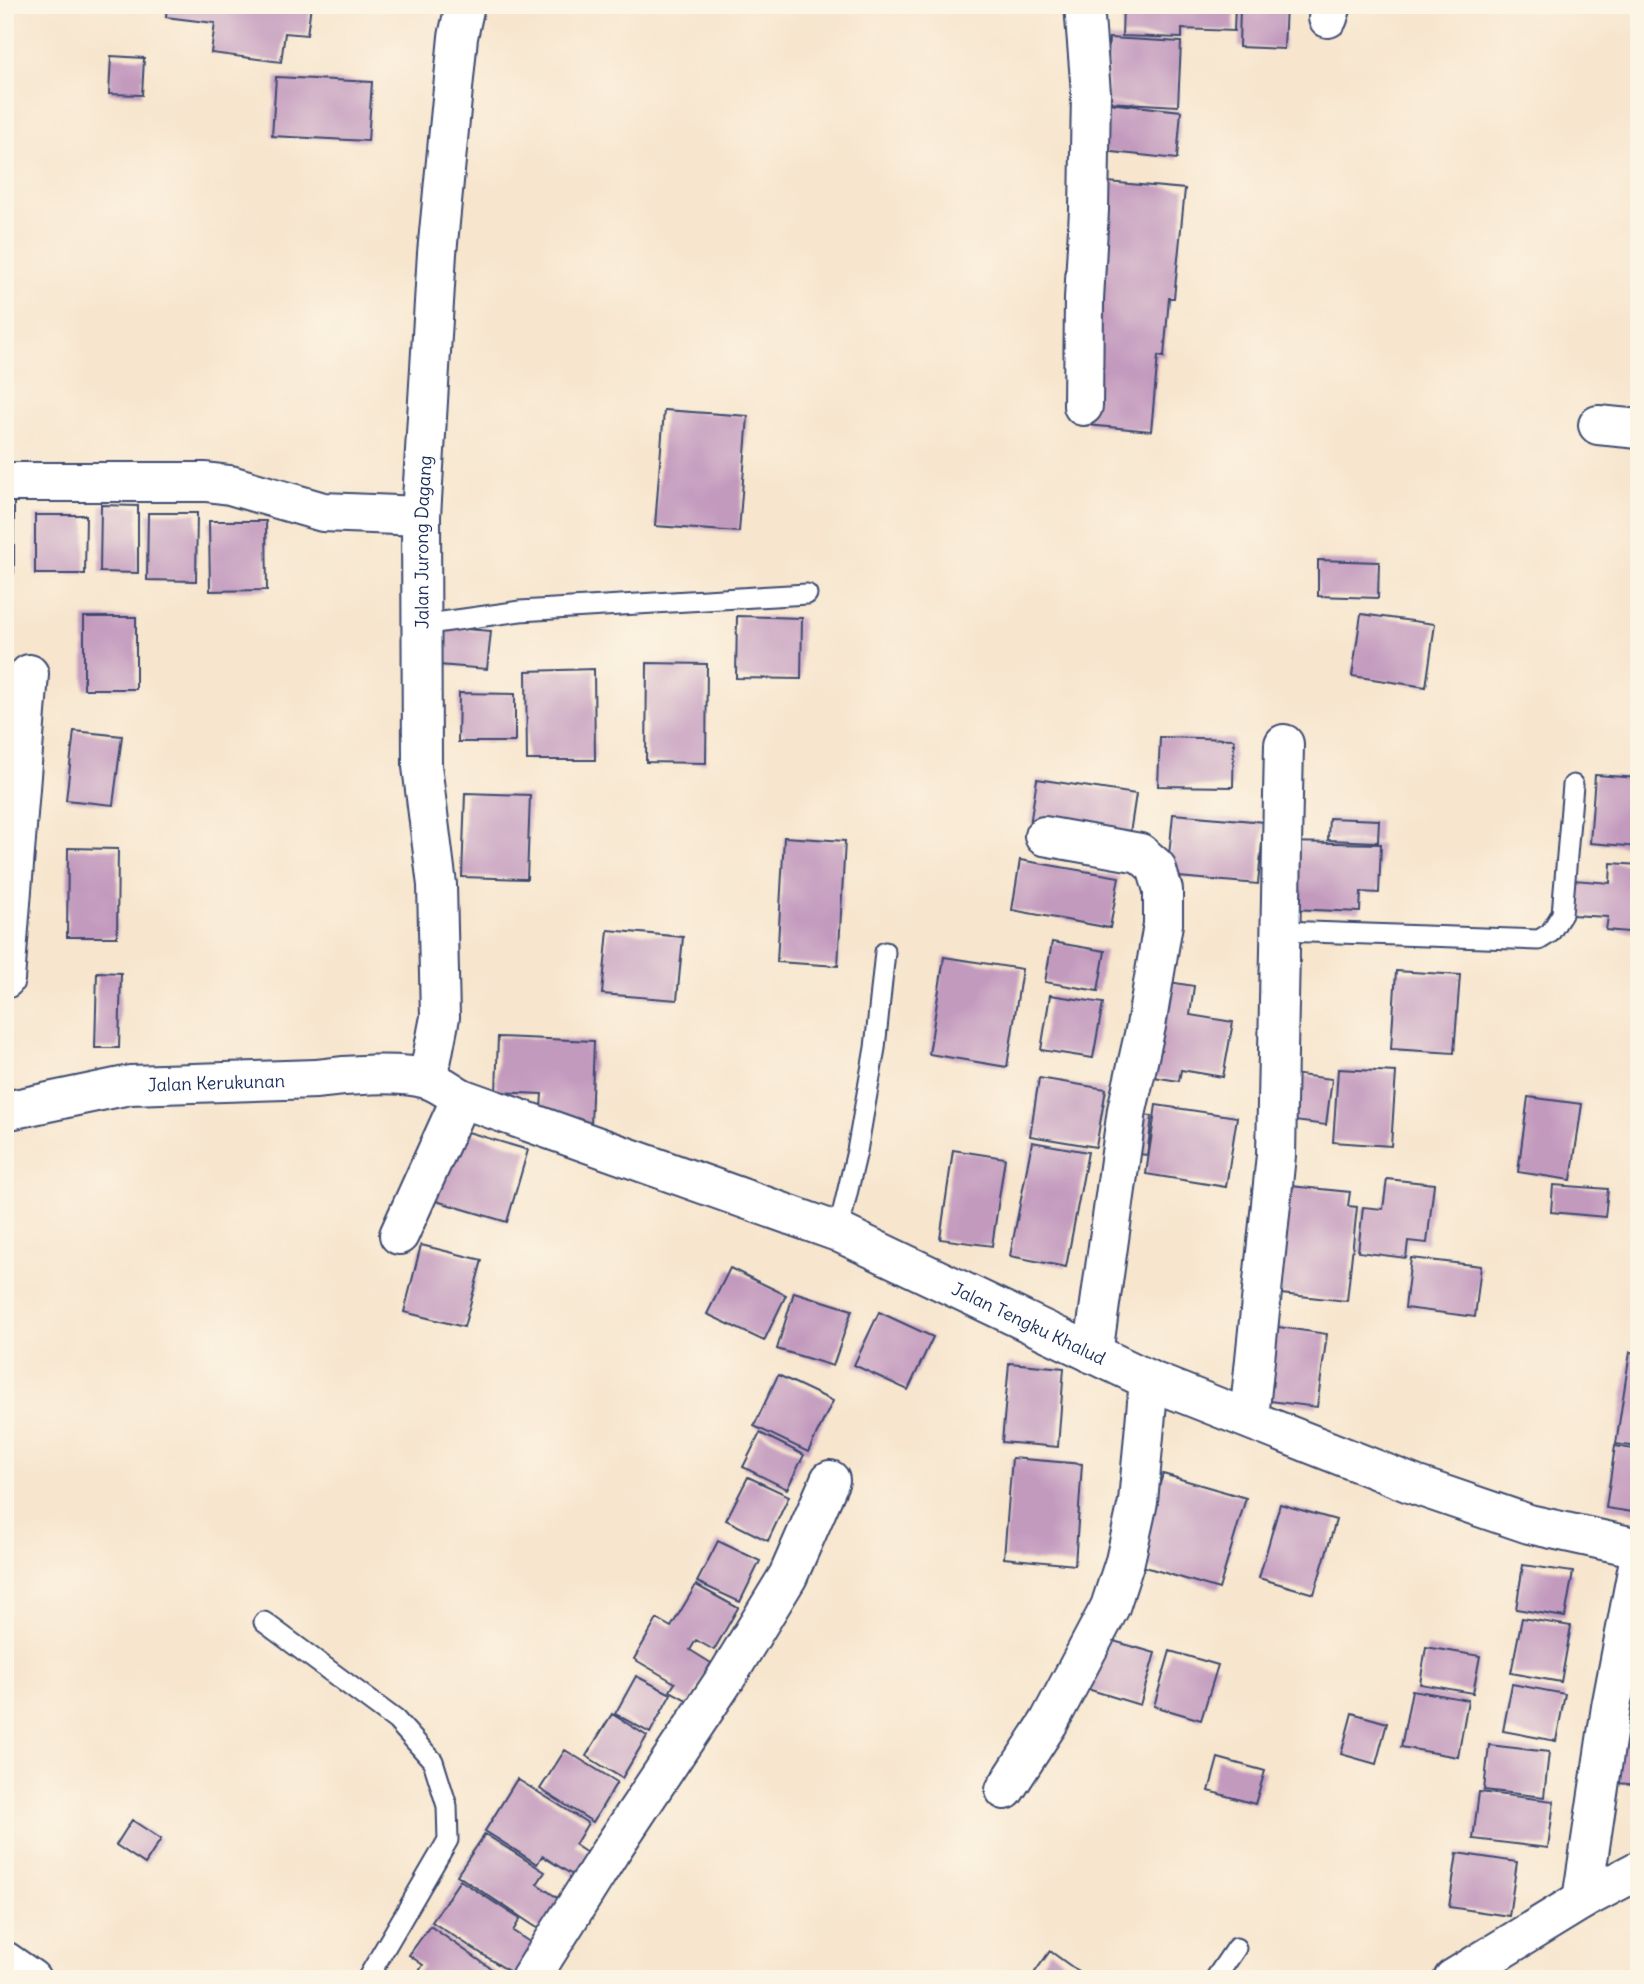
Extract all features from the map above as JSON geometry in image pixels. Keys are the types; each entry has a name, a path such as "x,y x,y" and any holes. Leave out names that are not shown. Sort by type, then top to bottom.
{"street":[{"name":"Jalan Jurong Dagang","path":"428,1079 440,1017 437,885 422,766 421,516 437,253 458,37 465,5"},
{"path":"1083,406 1091,93 1084,5"},
{"path":"1598,425 1639,429"},
{"path":"5,482 206,482 230,485 323,512 342,515 421,516"},
{"path":"5,979 29,674"},
{"path":"1249,1418 1276,1155 1284,744"},
{"path":"1044,836 1140,853 1156,867 1163,890 1163,924 1146,1026 1127,1110 1093,1354"},
{"name":"Jalan Kerukunan","path":"5,1111 130,1085 339,1076 395,1075 428,1079"},
{"name":"Jalan Tengku Khalud","path":"428,1079 461,1098 838,1232 1149,1380 1415,1485 1529,1524 1639,1548"},
{"path":"399,1235 461,1098"},
{"path":"1004,1790 1049,1722 1110,1607 1125,1562 1138,1502 1149,1380"},
{"path":"530,1979 610,1852 727,1676 788,1576 830,1480"},
{"path":"1582,1900 1611,1707 1639,1560"},
{"path":"1453,1979 1582,1900 1639,1870"},
{"path":"5,1961 31,1979"}],"lane":[{"path":"421,625 520,611 807,594"},
{"path":"1281,930 1539,940 1550,933 1562,914 1573,785"},
{"path":"838,1232 857,1151 875,1048 885,952"},
{"path":"264,1622 396,1720 433,1761 447,1806 448,1840 367,1979"},
{"path":"1215,1979 1236,1948"}],"building":[{"path":"167,5 311,5 307,35 285,33 281,62 211,53 215,23 166,17"},
{"path":"1123,5 1235,5 1234,31 1182,29 1182,38 1122,36"},
{"path":"1240,5 1286,5 1284,49 1239,47"},
{"path":"1109,38 1181,42 1178,106 1106,102"},
{"path":"111,56 144,58 142,95 109,94"},
{"path":"276,77 372,82 368,141 272,136"},
{"path":"1099,102 1181,111 1177,159 1094,150"},
{"path":"1096,181 1185,189 1174,298 1169,298 1164,357 1158,356 1151,431 1087,425 1100,292"},
{"path":"664,410 748,416 739,532 655,526"},
{"path":"5,502 14,502 14,573 5,573"},
{"path":"101,505 138,506 138,573 100,572"},
{"path":"148,513 197,513 196,581 147,580"},
{"path":"35,515 86,515 85,574 35,574"},
{"path":"209,521 266,521 267,590 210,591"},
{"path":"1318,560 1379,562 1378,598 1318,596"},
{"path":"1361,614 1435,624 1426,687 1352,676"},
{"path":"737,616 802,618 801,679 736,678"},
{"path":"84,617 136,617 136,689 84,689"},
{"path":"441,627 491,631 487,669 439,665"},
{"path":"647,663 707,664 706,763 646,762"},
{"path":"594,669 595,760 527,760 526,671"},
{"path":"459,693 515,694 515,742 458,742"},
{"path":"74,731 122,736 113,805 66,800"},
{"path":"1160,737 1234,739 1233,787 1158,786"},
{"path":"1595,775 1639,778 1639,847 1590,843"},
{"path":"1037,779 1136,794 1129,840 1030,825"},
{"path":"465,793 530,795 527,879 462,877"},
{"path":"1173,814 1264,822 1258,884 1167,876"},
{"path":"1329,818 1379,820 1378,842 1328,840"},
{"path":"784,837 845,841 838,966 777,962"},
{"path":"1286,842 1381,844 1379,893 1361,892 1360,912 1291,909"},
{"path":"68,848 118,849 117,937 67,937"},
{"path":"1020,860 1119,877 1110,928 1012,910"},
{"path":"1611,863 1639,865 1639,933 1606,930 1608,917 1571,915 1574,880 1610,883"},
{"path":"608,930 683,937 677,1000 602,994"},
{"path":"1052,942 1105,951 1098,991 1045,982"},
{"path":"944,957 1022,969 1007,1067 929,1054"},
{"path":"1396,971 1460,975 1454,1053 1391,1049"},
{"path":"97,972 121,973 119,1048 95,1048"},
{"path":"1163,981 1194,986 1190,1015 1233,1022 1223,1077 1181,1070 1179,1081 1147,1076"},
{"path":"1050,995 1103,1003 1093,1058 1041,1050"},
{"path":"498,1037 594,1041 591,1125 540,1123 542,1094 496,1092"},
{"path":"1338,1069 1396,1072 1391,1146 1333,1142"},
{"path":"1292,1074 1332,1079 1326,1125 1286,1120"},
{"path":"1039,1078 1106,1089 1096,1147 1030,1136"},
{"path":"1528,1097 1582,1104 1571,1180 1518,1172"},
{"path":"1156,1105 1237,1117 1226,1187 1146,1174"},
{"path":"1126,1114 1152,1116 1147,1155 1122,1152"},
{"path":"458,1129 528,1150 507,1222 436,1201"},
{"path":"1032,1142 1088,1152 1066,1267 1010,1256"},
{"path":"953,1150 1005,1158 992,1246 940,1239"},
{"path":"1387,1179 1434,1184 1427,1243 1408,1241 1406,1258 1358,1252 1363,1207 1383,1209"},
{"path":"1280,1185 1350,1192 1348,1206 1357,1207 1347,1301 1281,1294"},
{"path":"1553,1185 1608,1189 1605,1217 1551,1212"},
{"path":"421,1245 482,1260 464,1327 404,1312"},
{"path":"1411,1258 1481,1266 1475,1317 1405,1308"},
{"path":"730,1268 786,1295 764,1341 707,1314"},
{"path":"794,1292 852,1310 833,1366 777,1349"},
{"path":"879,1312 933,1337 908,1390 854,1365"},
{"path":"1265,1325 1327,1334 1317,1407 1255,1399"},
{"path":"1630,1352 1639,1353 1639,1447 1616,1444"},
{"path":"1009,1363 1064,1368 1058,1447 1002,1442"},
{"path":"778,1375 833,1401 808,1452 754,1426"},
{"path":"760,1433 804,1455 787,1489 743,1467"},
{"path":"1615,1446 1639,1450 1639,1513 1606,1508"},
{"path":"1012,1458 1082,1464 1075,1565 1004,1558"},
{"path":"1163,1474 1246,1498 1219,1589 1135,1564"},
{"path":"748,1477 789,1496 768,1541 726,1520"},
{"path":"1280,1504 1336,1520 1314,1594 1259,1578"},
{"path":"718,1541 760,1561 740,1602 697,1582"},
{"path":"1523,1565 1573,1572 1565,1617 1516,1609"},
{"path":"696,1585 738,1608 714,1650 696,1640 690,1650 711,1663 690,1702 670,1691 675,1683 634,1659 657,1619 671,1627"},
{"path":"1522,1618 1571,1626 1561,1682 1511,1673"},
{"path":"1096,1636 1155,1653 1140,1705 1081,1687"},
{"path":"1426,1647 1480,1656 1473,1693 1420,1684"},
{"path":"1170,1651 1218,1665 1201,1720 1154,1706"},
{"path":"636,1676 671,1694 650,1733 615,1714"},
{"path":"1512,1684 1565,1694 1556,1741 1503,1731"},
{"path":"1412,1690 1468,1700 1458,1757 1401,1747"},
{"path":"1352,1713 1387,1723 1376,1764 1341,1754"},
{"path":"612,1714 647,1736 622,1778 586,1756"},
{"path":"1610,1738 1639,1740 1639,1785 1607,1782"},
{"path":"1489,1745 1549,1752 1544,1797 1484,1790"},
{"path":"565,1750 617,1782 593,1822 540,1789"},
{"path":"1218,1758 1265,1771 1255,1804 1209,1791"},
{"path":"517,1779 588,1823 575,1845 593,1857 579,1879 542,1856 537,1864 485,1831"},
{"path":"1479,1792 1554,1801 1548,1848 1473,1839"},
{"path":"132,1820 161,1839 145,1864 116,1845"},
{"path":"485,1834 545,1872 537,1884 562,1901 542,1931 457,1875"},
{"path":"1457,1853 1517,1862 1509,1916 1449,1907"},
{"path":"460,1880 520,1919 513,1931 537,1947 518,1977 432,1922"},
{"path":"430,1926 499,1974 496,1979 415,1977 423,1965 409,1955"},
{"path":"1050,1951 1079,1972 1074,1979 1030,1979"}]}
